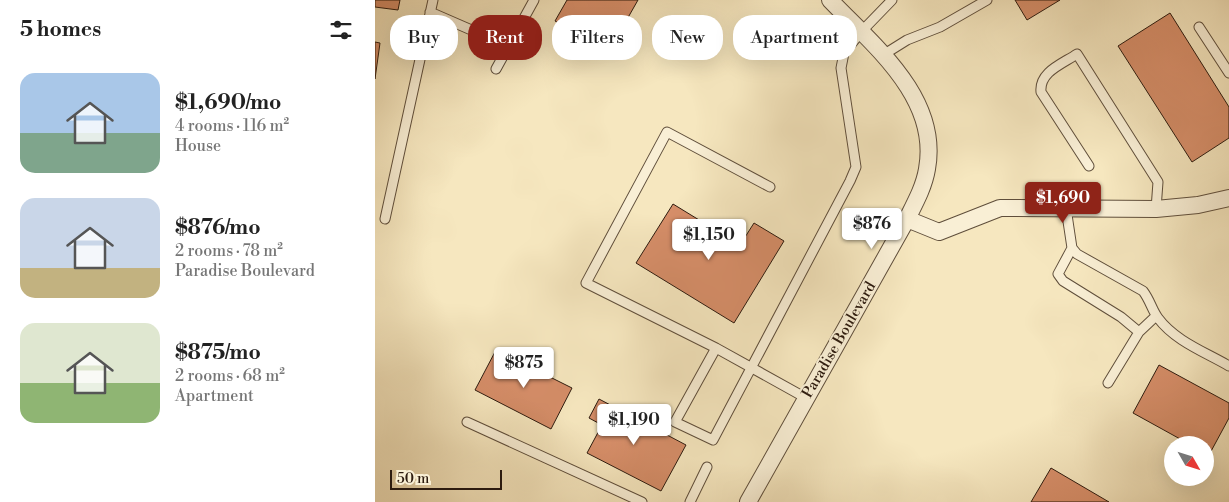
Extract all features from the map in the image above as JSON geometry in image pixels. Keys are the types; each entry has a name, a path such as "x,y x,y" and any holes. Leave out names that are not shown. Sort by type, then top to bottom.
{"street":[{"name":"Paradise Boulevard","path":"747,502 907,219 920,192 927,169 929,148 925,124 907,84 830,0"},
{"path":"907,219 939,232 1000,208 1156,209 1198,205 1229,198"}],"lane":[{"path":"385,219 433,0"},
{"path":"526,15 534,0"},
{"path":"715,348 675,422 713,440 856,167 841,68 844,53 892,0"},
{"path":"883,56 907,40 940,27 987,0"},
{"path":"430,12 468,29"},
{"path":"1199,27 1229,73"},
{"path":"1089,166 1041,92 1040,83 1045,75 1077,54 1158,182 1156,209"},
{"path":"495,69 500,60"},
{"path":"770,186 667,132 586,283 715,348 806,398"},
{"path":"1066,208 1072,248 1077,254 1143,291 1151,300 1157,316 1172,333 1229,366"},
{"path":"1072,248 1058,274 1063,281 1121,317 1139,332"},
{"path":"1108,383 1139,332 1157,316"},
{"path":"467,422 642,502"},
{"path":"690,502 707,467"}],"building":[{"path":"375,0 400,0 398,10 375,7"},
{"path":"567,0 638,0 629,15 558,15"},
{"path":"1015,0 1060,0 1027,20"},
{"path":"1170,13 1229,107 1229,138 1192,162 1118,46"},
{"path":"375,42 380,43 375,79"},
{"path":"673,204 740,245 754,223 784,241 734,323 636,263"},
{"path":"496,350 572,388 551,429 475,390"},
{"path":"1159,365 1229,403 1229,418 1214,446 1214,436 1175,436 1133,413"},
{"path":"599,399 686,445 661,491 587,453 602,425 589,418"},
{"path":"1051,468 1109,502 1031,502"}]}
